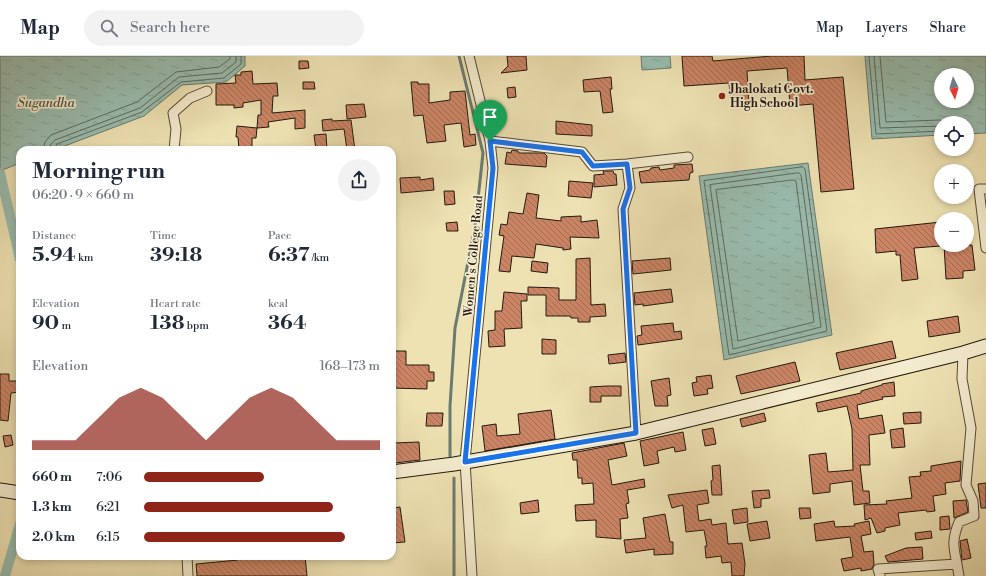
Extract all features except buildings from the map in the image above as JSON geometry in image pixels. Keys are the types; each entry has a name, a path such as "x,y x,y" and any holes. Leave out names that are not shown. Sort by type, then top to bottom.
{"main road":[{"path":"396,471 465,462 636,433 986,346"}],"street":[{"name":"Women's College Road","path":"468,56 490,141 493,168 465,462 472,576"},
{"path":"174,146 176,129 173,113 190,98 207,90"},
{"path":"490,141 582,152 593,166 627,164 688,157"},
{"path":"627,164 630,188 623,209 636,433"},
{"path":"986,189 979,189 986,248"},
{"path":"959,576 953,545 954,536 960,522 974,516 973,501 966,485 971,428 962,379 962,353"},
{"path":"187,560 188,576"},
{"path":"880,576 878,569 957,564"}],"water":[{"name":"Sugandha","path":"0,56 245,56 245,66 226,82 182,85 144,116 65,146 16,146 16,165 0,171"},
{"path":"641,56 670,56 671,68 642,70"},
{"path":"865,56 986,56 986,133 974,134 974,116 934,116 934,135 872,139"},
{"path":"808,163 832,335 724,360 699,176"}],"waterway":[{"path":"450,456 450,406 455,328 475,227 483,153 459,56"},
{"path":"0,173 16,242"},
{"path":"454,478 454,576"},
{"path":"5,576 16,538"}],"place":[{"name":"Jhalokati Govt. High School","path":"722,96"}],"route":[{"path":"490,141 582,152 593,166 627,164 630,188 623,209 636,433 465,462 493,168 490,141"}]}
